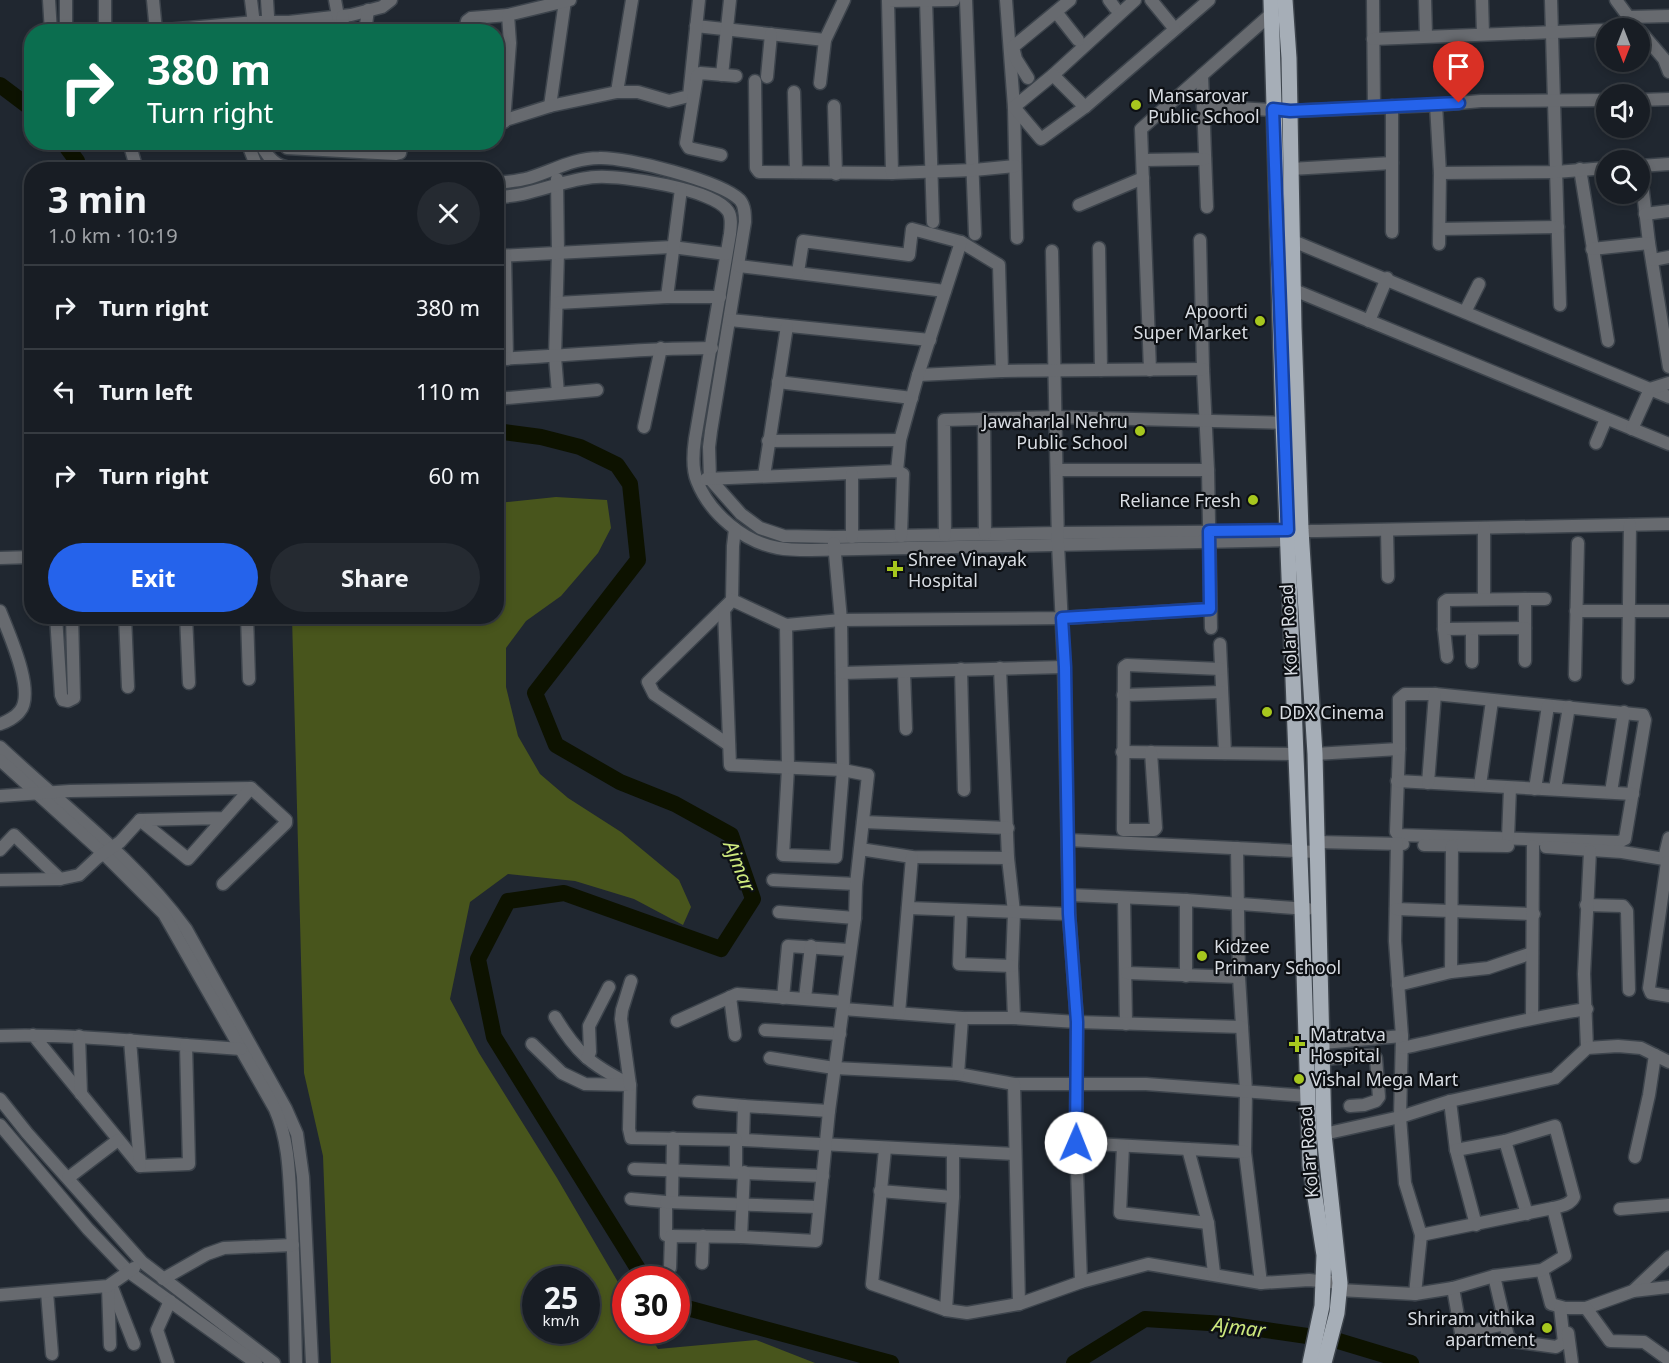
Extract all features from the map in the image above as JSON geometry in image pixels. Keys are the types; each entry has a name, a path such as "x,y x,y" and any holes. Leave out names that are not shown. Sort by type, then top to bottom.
{"main road":[{"name":"Kolar Road","path":"1285,0 1294,290 1290,423"},
{"name":"Kolar Road","path":"1271,7 1273,109 1295,535 1295,754 1310,1166 1324,1255 1322,1306 1310,1363"},
{"name":"Kolar Road","path":"1295,535 1315,754 1324,1134 1340,1286 1337,1313 1324,1363"},
{"path":"1295,754 1315,754"}],"street":[{"path":"49,0 50,24"},
{"path":"66,0 66,24"},
{"path":"105,0 105,24"},
{"path":"110,0 111,24"},
{"path":"152,24 153,0"},
{"path":"251,0 255,24"},
{"path":"267,0 269,24"},
{"path":"335,0 341,24"},
{"path":"303,24 382,7 391,0"},
{"path":"466,24 471,18 508,15 567,0 550,106"},
{"path":"617,92 632,0"},
{"path":"504,122 550,106 617,92 638,93 669,101 689,96 699,0"},
{"path":"722,75 730,0"},
{"path":"820,83 825,40 844,0"},
{"path":"892,173 888,1 954,0"},
{"path":"966,0 975,234"},
{"path":"1006,0 1014,107 1017,238"},
{"path":"1028,78 1016,59 1013,47 1070,0"},
{"path":"1014,107 1053,75 1135,0"},
{"path":"1151,0 1174,28"},
{"path":"1014,107 1041,139 1084,107 1209,0"},
{"path":"1373,0 1374,106"},
{"path":"1425,0 1426,35"},
{"path":"1482,0 1483,34"},
{"path":"1551,0 1560,305"},
{"path":"1616,0 1629,17 1669,16"},
{"path":"926,1 933,222"},
{"path":"1150,370 1141,129 1202,75 1271,7"},
{"path":"366,24 368,10"},
{"path":"1056,12 1078,40"},
{"path":"504,91 510,43 508,15"},
{"path":"696,26 825,40"},
{"path":"1373,39 1426,35 1596,30"},
{"path":"771,34 761,79 756,170 759,172 892,173 1014,166"},
{"path":"1650,43 1664,59 1669,72"},
{"path":"721,155 689,148 686,143 697,76 700,73 736,76"},
{"path":"1053,75 1084,107"},
{"path":"1202,75 1207,207"},
{"path":"794,92 796,172"},
{"path":"1650,100 1669,99"},
{"path":"1203,106 1290,111 1481,101 1596,100"},
{"path":"1436,105 1440,173 1439,244"},
{"path":"834,106 836,174"},
{"path":"1392,106 1392,231"},
{"path":"372,150 396,154 400,153 401,150"},
{"path":"504,182 530,178 556,167 598,158 626,159 685,176 730,193 741,201 745,212 739,266 709,447 710,479 741,514 760,528 784,536 834,544 852,537 986,534 1058,539"},
{"path":"1143,160 1205,159"},
{"path":"1292,169 1392,163"},
{"path":"1650,165 1669,164"},
{"path":"556,167 558,253 555,357 558,393"},
{"path":"1440,173 1556,172 1596,168"},
{"path":"1580,169 1608,341"},
{"path":"504,197 522,196 568,181 595,177 618,177 681,189 713,199 723,205 731,221 712,348 695,439 694,459 697,481 720,516 735,529 747,537 778,548 834,544 1295,535 1317,531 1669,524"},
{"path":"1079,205 1143,178"},
{"path":"667,297 681,189"},
{"path":"1644,204 1649,243 1664,306 1669,367"},
{"path":"1645,214 1669,211"},
{"path":"1440,229 1558,227"},
{"path":"798,272 803,241 909,255 912,229 961,242 999,265 1002,371"},
{"path":"1200,240 1211,628"},
{"path":"1293,241 1387,278 1669,397"},
{"path":"897,471 900,440 918,375 961,242"},
{"path":"1592,249 1649,243"},
{"path":"504,256 672,247 726,254"},
{"path":"1099,248 1101,370"},
{"path":"1052,251 1058,539 1065,667 1069,914 1077,1022 1076,1143 1081,1282"},
{"path":"1653,260 1669,257"},
{"path":"739,266 945,291"},
{"path":"1369,321 1387,278"},
{"path":"1465,312 1479,284"},
{"path":"1294,290 1669,444"},
{"path":"557,303 667,297 720,297"},
{"path":"730,321 930,340"},
{"path":"764,476 787,326"},
{"path":"504,359 661,348 712,348"},
{"path":"644,427 661,348"},
{"path":"918,375 1002,371 1203,369"},
{"path":"778,382 912,398"},
{"path":"1632,429 1650,389 1669,383"},
{"path":"504,398 597,390"},
{"path":"945,535 944,420 1056,417 1290,423"},
{"path":"984,418 986,534"},
{"path":"1596,443 1606,419"},
{"path":"768,441 900,440"},
{"path":"1058,470 1208,470"},
{"path":"697,481 897,471 903,474 901,536"},
{"path":"852,474 852,537"},
{"path":"1628,678 1630,525"},
{"path":"1484,528 1484,598"},
{"path":"673,1138 666,1235 816,1241 834,1068 855,918 856,884 868,775 843,770 730,765 724,610 732,600 735,529"},
{"path":"1387,530 1388,577"},
{"path":"1575,675 1578,543"},
{"path":"786,625 788,768 783,855 836,857 843,770 841,620 834,544"},
{"path":"0,558 24,557"},
{"path":"1447,657 1444,602 1484,598 1545,599"},
{"path":"1525,599 1525,661"},
{"path":"732,600 786,625 841,620 1062,618 1210,609"},
{"path":"729,745 654,694 648,682 732,600"},
{"path":"1576,610 1669,611"},
{"path":"0,611 20,665 25,698 21,711 0,724"},
{"path":"57,624 61,695 63,700 68,701 74,698 72,624"},
{"path":"125,624 128,687"},
{"path":"186,624 189,683"},
{"path":"247,624 249,679"},
{"path":"1444,629 1525,628"},
{"path":"1472,629 1472,662"},
{"path":"1220,644 1225,753"},
{"path":"1151,752 1156,828 1154,830 1122,830 1124,667 1126,665 1221,669"},
{"path":"842,673 1065,667"},
{"path":"1000,668 1008,858 1014,912 1012,966 1014,1018"},
{"path":"962,669 964,790"},
{"path":"904,672 906,729"},
{"path":"1123,695 1221,692"},
{"path":"1405,694 1435,694 1492,701 1624,711 1643,715 1645,720 1627,834 1623,841 1398,835 1396,832 1399,699 1405,694"},
{"path":"1428,783 1435,694"},
{"path":"1480,785 1492,701"},
{"path":"1535,789 1548,706"},
{"path":"1555,789 1569,707"},
{"path":"1611,792 1624,711"},
{"path":"0,747 169,907 186,929 268,1075 297,1134 304,1199 312,1363"},
{"path":"1315,754 1399,749"},
{"path":"1122,752 1295,754"},
{"path":"0,760 34,793 108,850 164,914 275,1109 283,1128 287,1150 293,1245 296,1363"},
{"path":"1397,781 1633,795"},
{"path":"140,820 188,859 251,788"},
{"path":"0,804 5,795 49,792 251,788 286,820 286,823 223,884"},
{"path":"1508,838 1510,788"},
{"path":"0,880 60,879 79,875 120,842 140,820 223,818"},
{"path":"863,822 1008,828"},
{"path":"0,850 14,835 60,879"},
{"path":"1669,838 1649,988 1651,993 1669,996"},
{"path":"1068,840 1299,851 1317,847 1396,843 1533,846 1622,852 1667,861"},
{"path":"1396,843 1395,941 1402,1042 1401,1117 1405,1183 1421,1235 1415,1294"},
{"path":"1451,972 1452,846"},
{"path":"1532,1017 1533,846"},
{"path":"1237,848 1245,1152 1261,1283"},
{"path":"860,849 912,857 1008,858"},
{"path":"1587,1048 1584,974 1590,851"},
{"path":"898,1013 912,857"},
{"path":"773,880 856,884"},
{"path":"1070,896 1186,900 1320,911"},
{"path":"1124,898 1127,973 1126,1024"},
{"path":"1186,900 1186,976"},
{"path":"1586,905 1623,906 1627,910 1629,990"},
{"path":"908,908 1069,914"},
{"path":"1396,909 1534,914"},
{"path":"961,911 959,964 1012,966"},
{"path":"778,912 855,918"},
{"path":"783,998 788,946 849,950"},
{"path":"805,998 811,946"},
{"path":"1398,985 1451,972 1488,968 1532,953"},
{"path":"1127,973 1239,977"},
{"path":"631,981 621,1019 630,1085 628,1129 631,1138 739,1140 1014,1154"},
{"path":"587,1058 590,1052 589,1026 609,987"},
{"path":"677,1021 737,994 805,998 898,1013 962,1018 1242,1027"},
{"path":"730,997 735,1035"},
{"path":"1323,1043 1402,1042 1499,1027 1532,1017 1587,1009"},
{"path":"555,1017 568,1040 595,1066 630,1085"},
{"path":"958,1074 962,1018"},
{"path":"765,1030 840,1034"},
{"path":"33,1035 140,1166"},
{"path":"0,1036 79,1036 241,1049"},
{"path":"79,1036 81,1094"},
{"path":"130,1040 140,1166"},
{"path":"532,1044 562,1073 585,1084 630,1085"},
{"path":"140,1166 189,1164 186,1045"},
{"path":"1324,1134 1401,1117 1450,1101 1555,1078 1587,1048 1641,1048 1669,1062"},
{"path":"1323,1059 1373,1055 1376,1058 1379,1097 1376,1101 1364,1105 1350,1106"},
{"path":"1635,1156 1649,1095 1655,1055"},
{"path":"770,1058 834,1068 958,1074 1014,1084 1146,1084 1308,1096"},
{"path":"1014,1084 1018,1304"},
{"path":"0,1099 142,1262 274,1363"},
{"path":"1450,1101 1456,1150 1476,1225"},
{"path":"699,1102 829,1111"},
{"path":"741,1237 739,1140 744,1106"},
{"path":"0,1125 4,1136 129,1272 256,1363"},
{"path":"1421,1235 1553,1208 1565,1205 1574,1197 1555,1126 1505,1142 1456,1150"},
{"path":"68,1178 118,1140"},
{"path":"1505,1142 1527,1214"},
{"path":"1076,1143 1245,1152"},
{"path":"1123,1146 1120,1213 1208,1223"},
{"path":"885,1149 873,1284 946,1310 967,1313 1018,1304 1081,1282 1148,1264 1214,1273 1261,1283 1324,1282 1340,1286 1415,1294 1453,1288 1494,1276 1542,1270 1565,1257 1553,1208"},
{"path":"1188,1149 1208,1223 1214,1273"},
{"path":"946,1310 953,1197 953,1152"},
{"path":"634,1170 823,1176"},
{"path":"880,1191 953,1197"},
{"path":"631,1199 818,1207"},
{"path":"1620,1209 1669,1205"},
{"path":"670,1266 671,1236"},
{"path":"702,1263 703,1236"},
{"path":"164,1279 214,1251 224,1248 293,1245"},
{"path":"1633,1291 1669,1257"},
{"path":"0,1295 109,1286 142,1262"},
{"path":"1542,1270 1551,1304 1562,1307 1586,1308 1633,1291 1669,1287"},
{"path":"1494,1276 1508,1336 1512,1341 1556,1347 1562,1345 1564,1342 1562,1307"},
{"path":"109,1286 134,1344"},
{"path":"109,1286 110,1346"},
{"path":"1453,1288 1461,1333 1505,1324"},
{"path":"47,1292 52,1354"},
{"path":"168,1363 158,1330 170,1301"},
{"path":"1562,1307 1572,1363"},
{"path":"1586,1308 1610,1341 1644,1342 1669,1360"}],"green space":[{"path":"556,497 607,500 611,528 598,553 561,596 526,621 506,648 506,687 518,736 540,774 568,798 621,832 679,880 691,907 683,925 634,899 575,881 508,874 470,902 450,999 479,1053 612,1272 612,1344 655,1344 658,1349 756,1340 815,1363 331,1363 323,1156 304,1073 292,624 504,624 504,502"}],"waterway":[{"name":"Ajmar","path":"0,85 24,103"},
{"name":"Ajmar","path":"69,150 77,162"},
{"name":"Ajmar","path":"504,432 541,437 580,447 617,465 630,484 638,560 535,693 556,745 620,782 675,804 731,835 753,899 721,949 564,893 508,901 478,959 494,1037 636,1266"},
{"name":"Ajmar","path":"690,1309 891,1363"},
{"name":"Ajmar","path":"1074,1363 1145,1319 1225,1324 1335,1340 1411,1363"}],"place":[{"name":"Mansarovar Public School","path":"1136,105"},
{"name":"Apoorti Super Market","path":"1260,321"},
{"name":"Jawaharlal Nehru Public School","path":"1140,431"},
{"name":"Reliance Fresh","path":"1253,500"},
{"name":"Shree Vinayak Hospital","path":"895,569"},
{"name":"DDX Cinema","path":"1267,712"},
{"name":"Kidzee Primary School","path":"1202,956"},
{"name":"Matratva Hospital","path":"1297,1044"},
{"name":"Vishal Mega Mart","path":"1299,1079"},
{"name":"Shriram vithika apartment","path":"1547,1328"}],"route":[{"path":"1076,1143 1077,1022 1069,914 1065,667 1062,618 1210,609 1209,531 1288,530 1273,109 1290,111 1459,103"}]}
